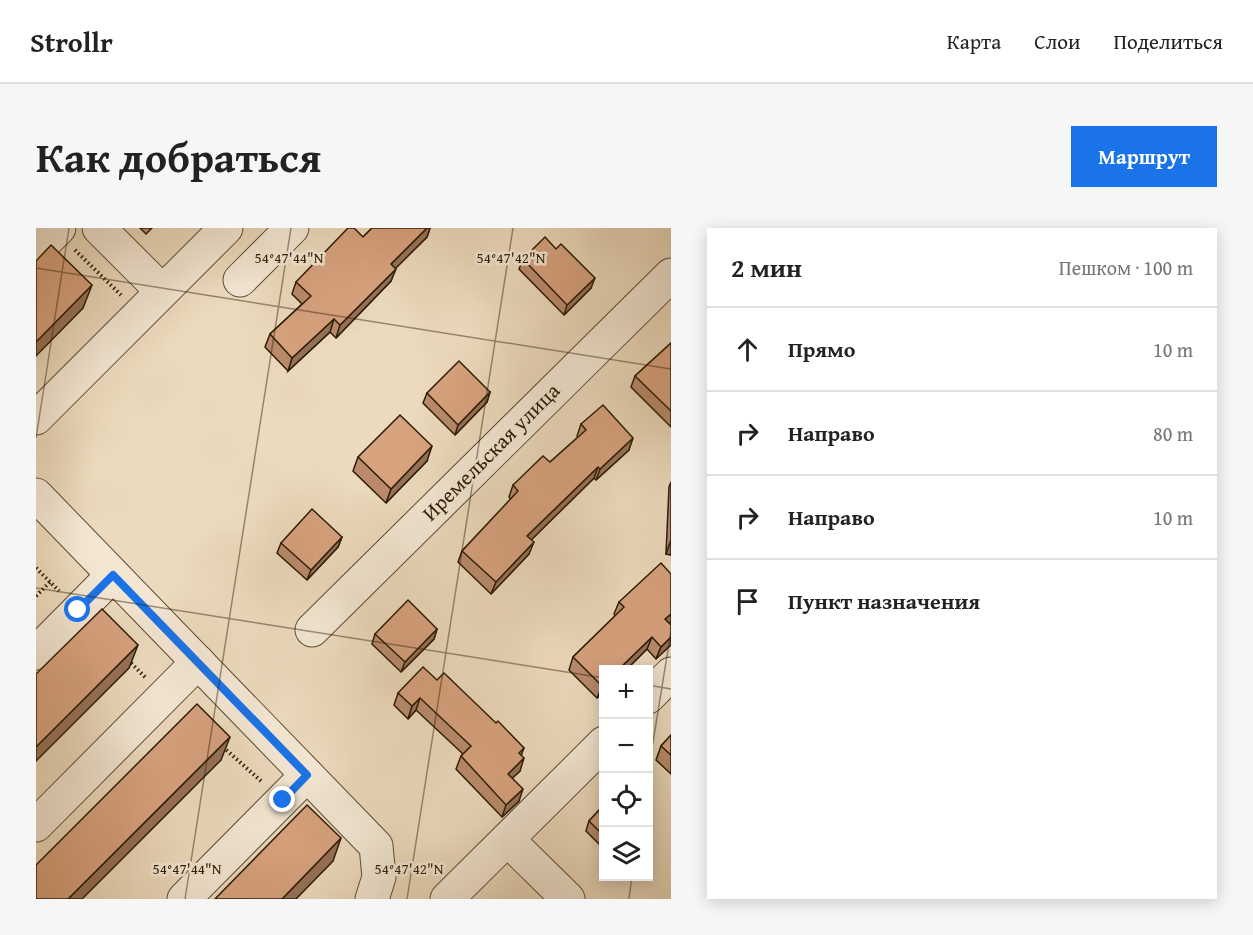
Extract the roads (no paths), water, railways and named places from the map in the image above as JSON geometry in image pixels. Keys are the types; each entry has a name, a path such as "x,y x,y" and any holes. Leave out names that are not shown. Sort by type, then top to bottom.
{"street":[{"path":"99,228 151,302"},
{"path":"36,418 226,228"},
{"path":"240,280 292,228"},
{"name":"Иремельская улица","path":"312,630 671,274"},
{"path":"36,495 376,846 380,877 372,899"},
{"path":"36,653 113,575"},
{"path":"36,825 198,663"},
{"path":"653,692 671,674"},
{"path":"447,899 599,747"},
{"path":"184,899 307,775"},
{"path":"508,840 568,899"}]}
